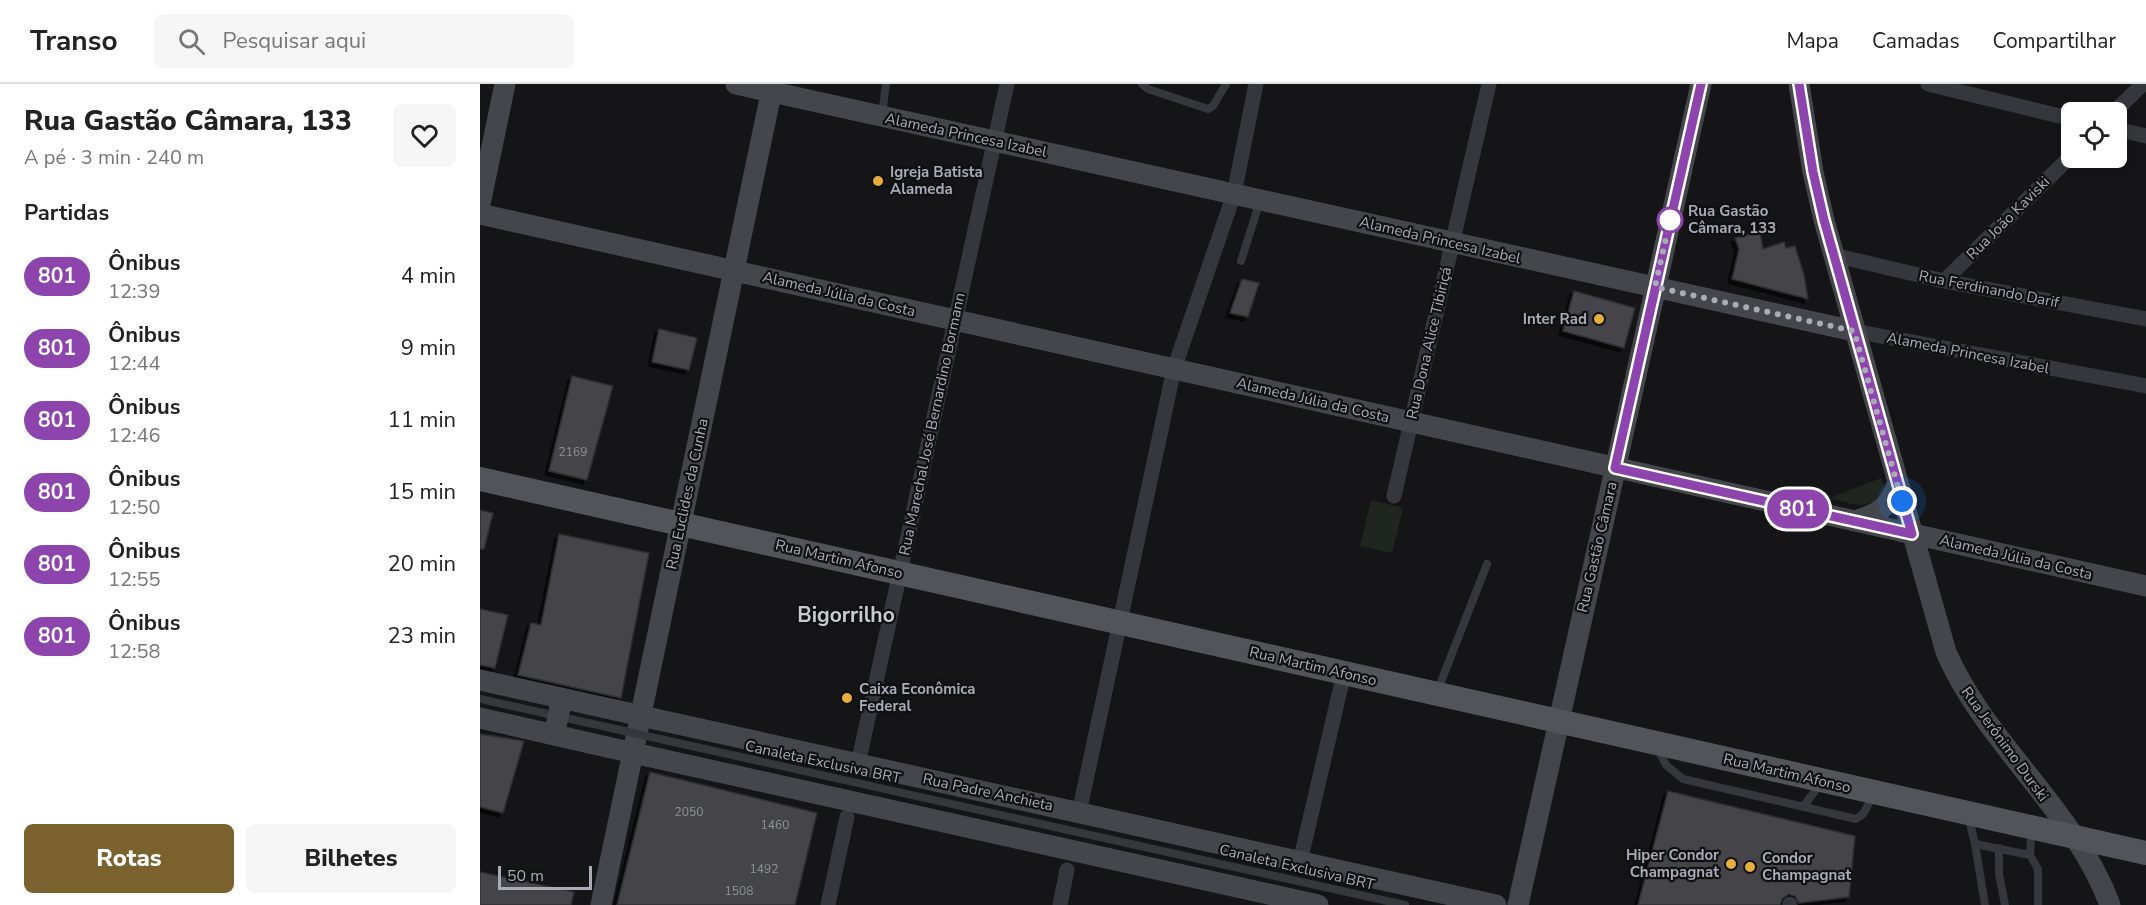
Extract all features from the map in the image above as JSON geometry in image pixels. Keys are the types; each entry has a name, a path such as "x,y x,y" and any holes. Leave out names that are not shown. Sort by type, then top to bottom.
{"main road":[{"name":"Rua Martim Afonso","path":"480,479 2146,853"}],"street":[{"path":"480,204 505,84"},
{"name":"Alameda Princesa Izabel","path":"736,84 772,88 881,116 1854,331 2146,386"},
{"name":"Rua Marechal José Bernardino Bormann","path":"858,764 1007,84"},
{"name":"Rua Dona Alice Tibiriçá","path":"1394,496 1489,84"},
{"name":"Rua Gastão Câmara","path":"1518,905 1701,84"},
{"name":"Rua Jerônimo Durski","path":"1799,84 1813,172 1833,255 1939,632 1953,669 1975,705 2073,837 2096,874 2110,905"},
{"path":"1928,84 2061,116"},
{"path":"2124,102 2143,84"},
{"path":"1079,813 1174,369 1234,194 1252,85"},
{"name":"Rua Euclides da Cunha","path":"601,905 772,88"},
{"path":"2127,132 2146,136"},
{"name":"Rua João Kaviski","path":"1944,281 2061,166"},
{"name":"Alameda Júlia da Costa","path":"480,214 2146,586"},
{"name":"Rua Ferdinando Darif","path":"1833,255 1944,281 2146,320"},
{"path":"1854,521 1870,517 1884,508 1897,484"},
{"path":"1300,862 1344,673"},
{"name":"Rua Padre Anchieta","path":"480,680 558,716 651,737 1318,905"},
{"name":"Rua Padre Anchieta","path":"480,718 558,716 651,737 858,764 1496,905"},
{"path":"828,905 847,817"},
{"path":"1060,905 1067,870"}],"lane":[{"path":"881,116 886,84"},
{"path":"1142,84 1148,89 1208,109 1213,106 1226,84"},
{"path":"1241,261 1261,200"},
{"path":"1437,694 1487,564"},
{"path":"480,699 558,716"},
{"name":"Canaleta Exclusiva BRT","path":"651,737 1405,905"},
{"path":"1654,743 1666,765 1683,779 1856,819 1863,814 1876,792"},
{"path":"1803,807 1823,780"},
{"path":"1968,813 1985,905"},
{"path":"2032,827 2030,855 2038,869 2037,905"},
{"path":"1975,843 2030,855"},
{"path":"1999,848 1999,874 2005,905"}],"shaded area":[{"path":"1881,478 1885,489 1879,497 1867,504 1860,505 1830,498"},
{"path":"1371,500 1403,508 1392,553 1360,546"}],"building":[{"path":"1760,232 1763,249 1784,242 1786,248 1795,246 1804,275 1808,299 1732,279 1739,249 1735,238"},
{"path":"1242,279 1259,283 1248,317 1230,313"},
{"name":"Inter Rad","path":"1574,291 1635,308 1624,348 1563,331"},
{"path":"659,329 697,338 689,370 652,362"},
{"path":"572,376 613,386 587,480 549,471"},
{"path":"480,510 493,513 484,549 480,549"},
{"path":"559,534 649,553 621,698 518,675 531,623 541,625"},
{"path":"480,609 508,615 495,668 480,665"},
{"path":"480,734 524,741 503,813 480,807"},
{"path":"650,772 817,813 795,905 617,905"},
{"name":"Condor Champagnat","path":"1668,791 1855,836 1849,897 1799,903 1795,896 1789,894 1782,899 1780,905 1638,905"},
{"path":"480,872 574,892 571,905 480,905"}],"bus line":[{"name":"801","path":"1701,84 1615,468 1912,534 1824,220 1813,172 1799,84"}],"place":[{"name":"Igreja Batista Alameda","path":"878,181"},
{"name":"Rua Gastão Câmara, 133","path":"1670,220"},
{"name":"Inter Rad","path":"1599,319"},
{"name":"Caixa Econômica Federal","path":"847,698"},
{"name":"Hiper Condor Champagnat","path":"1731,864"},
{"name":"Condor Champagnat","path":"1750,867"}],"district":[{"name":"Bigorrilho","path":"846,615"}],"route":[{"path":"1670,220 1655,287 1854,331 1902,501"}]}
